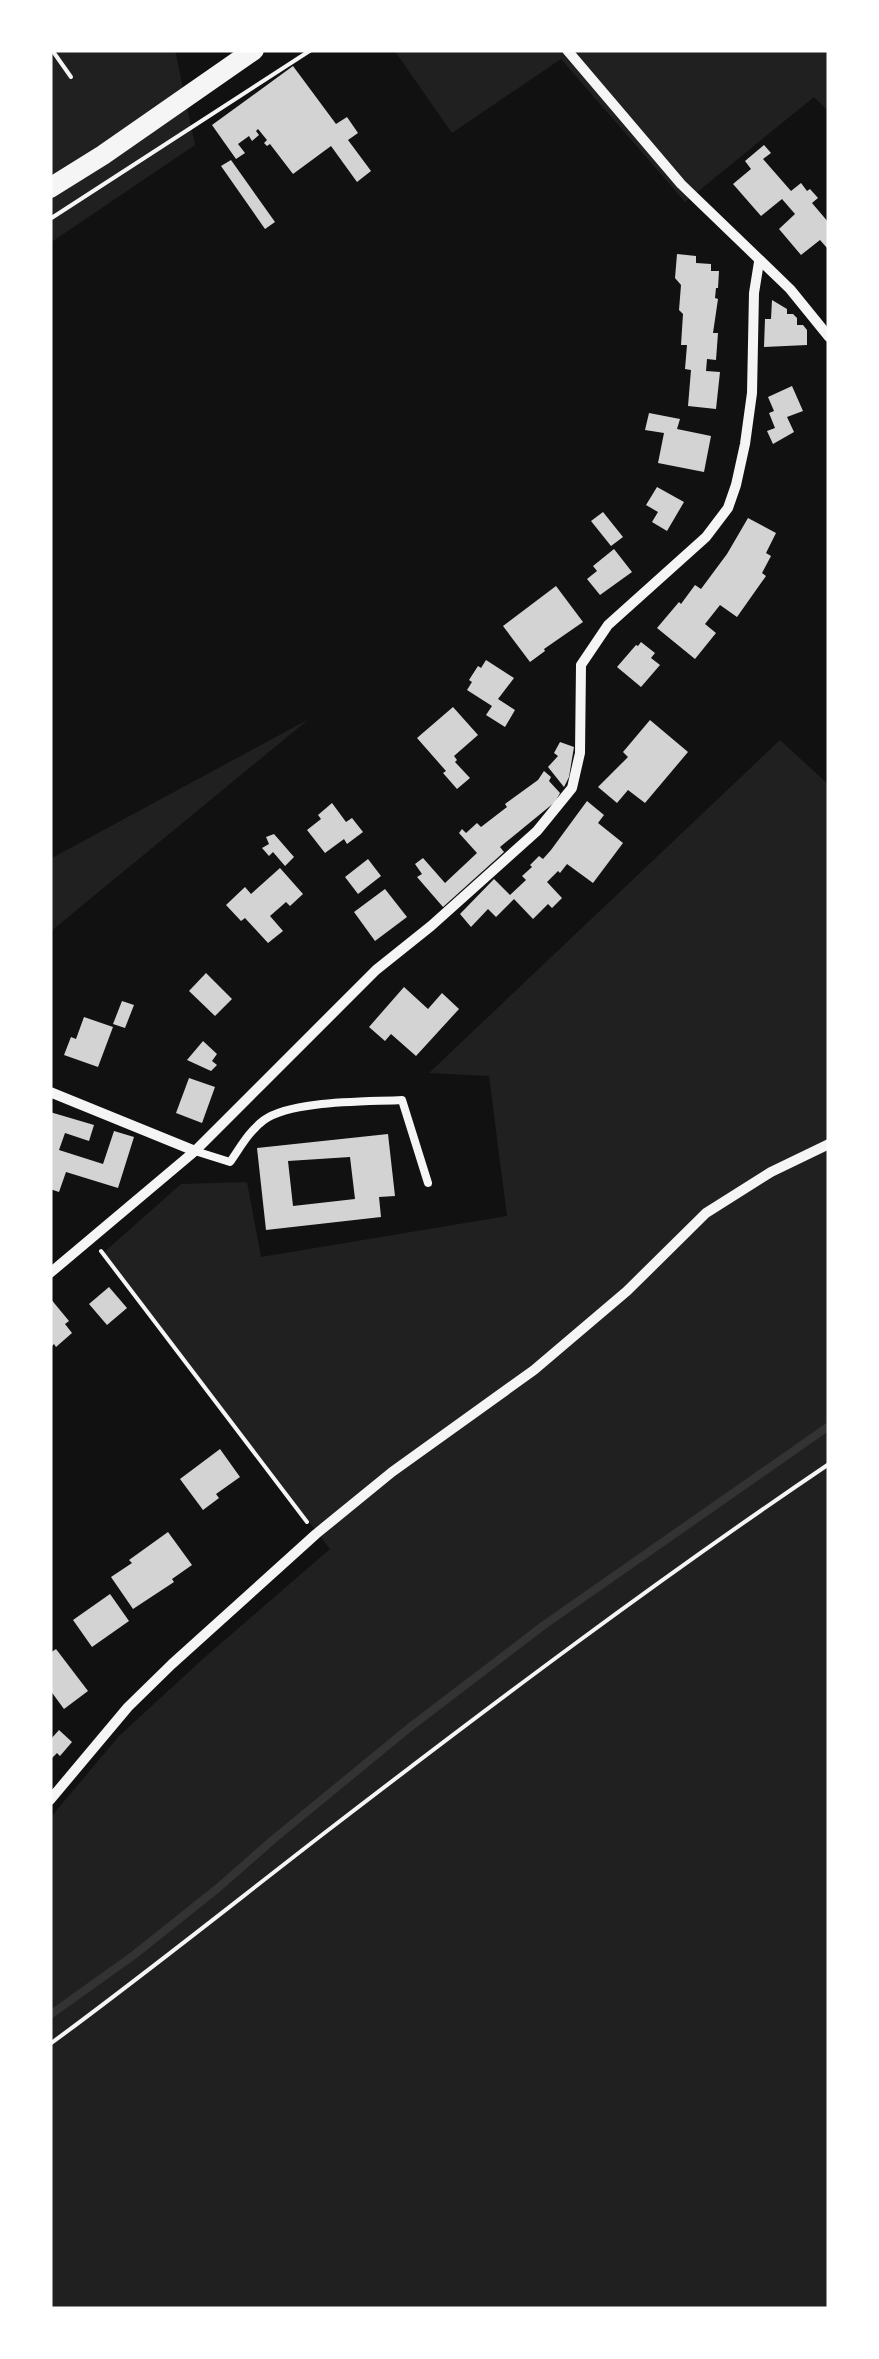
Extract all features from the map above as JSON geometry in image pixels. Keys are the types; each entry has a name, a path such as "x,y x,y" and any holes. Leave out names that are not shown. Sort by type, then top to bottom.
{"main road":[{"path":"50,188 254,50"}],"street":[{"path":"567,50 681,184 790,289 829,337"},
{"path":"50,1273 195,1151 376,970 537,831 572,788 580,753 582,665 608,624 706,537 728,508 742,457 752,393 754,293 759,262"},
{"path":"50,1092 195,1151"},
{"path":"50,1800 142,1694 316,1534 392,1472 534,1370 627,1291 706,1214 770,1172 829,1144"}],"lane":[{"path":"195,1151 230,1162 266,1118 293,1108 402,1100 428,1183"}],"path":[{"path":"52,50 70,78"},
{"path":"50,219 311,50"},
{"path":"91,1238 316,1534"},
{"path":"50,2044 452,1736 654,1586 829,1464"}],"shaded area":[{"path":"50,50 175,50 195,145 50,243"},
{"path":"394,50 829,50 829,112 814,97 685,202 561,59 452,133"},
{"path":"309,719 50,932 50,859"},
{"path":"780,740 829,785 829,2309 50,2309 50,1818 119,1736 330,1549 101,1255 181,1184 247,1182 261,1257 507,1216 489,1076 429,1073"}],"building":[{"path":"293,66 336,124 347,117 358,133 348,140 371,171 357,182 331,146 293,174 270,144 264,143 267,140 258,129 259,135 252,141 249,136 238,144 245,153 236,159 212,125"},
{"path":"764,145 771,153 763,159 791,191 801,183 818,198 812,203 829,223 827,248 820,240 801,255 779,229 795,214 782,199 761,216 733,184 751,169 745,161"},
{"path":"231,160 275,222 265,229 221,166"},
{"path":"677,254 696,256 696,263 711,264 711,271 719,271 713,333 718,333 716,360 707,359 706,371 720,372 716,409 688,406 691,370 685,369 687,345 681,345 683,314 679,310 681,285 675,278"},
{"path":"772,300 787,309 787,314 793,314 797,325 807,330 807,345 764,347 765,319 771,319"},
{"path":"792,386 803,411 787,417 794,432 773,444 767,431 775,428 768,397"},
{"path":"649,413 680,419 677,429 711,436 704,472 658,463 664,433 645,430"},
{"path":"657,487 684,502 667,531 652,522 658,512 646,505"},
{"path":"603,512 623,537 611,546 591,521"},
{"path":"748,518 776,533 766,553 771,556 762,573 766,576 737,617 720,605 705,624 716,633 695,659 657,628 695,585 701,589"},
{"path":"614,549 632,572 600,595 587,579 597,571 593,566"},
{"path":"556,586 583,622 530,662 503,626"},
{"path":"641,642 655,653 651,658 660,665 641,687 617,667"},
{"path":"486,660 514,678 498,699 515,710 505,727 486,715 492,706 467,690 472,682 469,680"},
{"path":"453,707 478,735 454,756 470,778 457,789 417,738"},
{"path":"650,720 688,752 645,803 628,790 617,803 598,787 628,757 623,752"},
{"path":"560,742 574,747 564,787 548,767 558,756 554,753"},
{"path":"544,771 560,793 555,802 500,847 504,852 443,907 417,877 422,874 415,864 423,858 445,883 477,853 459,833 462,829 466,833 477,823 481,827"},
{"path":"587,801 604,815 598,823 623,843 593,883 567,864 547,882 562,898 552,908 548,904 533,919 514,899 496,917 488,909 471,927 460,914 494,879 510,895 526,880 522,876 530,865 539,856 543,859"},
{"path":"332,803 346,822 352,818 363,832 347,844 344,839 325,853 307,830"},
{"path":"274,834 294,857 285,866 273,852 269,856 262,848 269,844 266,837"},
{"path":"368,859 381,876 358,894 345,877"},
{"path":"280,868 303,894 270,916 283,931 268,943 245,918 241,921 226,905 245,887 251,894"},
{"path":"385,889 407,917 375,941 354,912"},
{"path":"206,973 232,999 215,1016 189,991"},
{"path":"404,987 428,1009 442,993 459,1009 416,1056 391,1034 385,1041 369,1027"},
{"path":"122,1001 134,1005 125,1028 113,1024"},
{"path":"84,1017 113,1027 98,1067 64,1055 71,1037 76,1039"},
{"path":"203,1041 217,1054 212,1061 217,1065 211,1071 187,1060"},
{"path":"189,1078 215,1087 202,1123 176,1113"},
{"path":"50,1112 94,1125 89,1141 65,1133 59,1150 103,1164 114,1131 134,1137 118,1188 66,1172 59,1192 50,1189"},
{"path":"388,1134 395,1196 379,1197 381,1217 266,1230 257,1148","holes":["350,1157 355,1199 293,1206 288,1161"]},
{"path":"109,1287 127,1308 107,1325 89,1304"},
{"path":"50,1298 69,1321 65,1324 72,1333 50,1348"},
{"path":"220,1449 240,1477 216,1494 219,1498 203,1510 180,1479"},
{"path":"168,1532 192,1565 133,1609 111,1577"},
{"path":"110,1594 129,1621 92,1647 73,1620"},
{"path":"56,1649 88,1691 64,1709 50,1690 50,1653"},
{"path":"59,1730 72,1742 60,1756 57,1753 50,1760 50,1740"}],"waterway":[{"path":"50,2015 134,1955 409,1728 544,1625 829,1426"}]}
